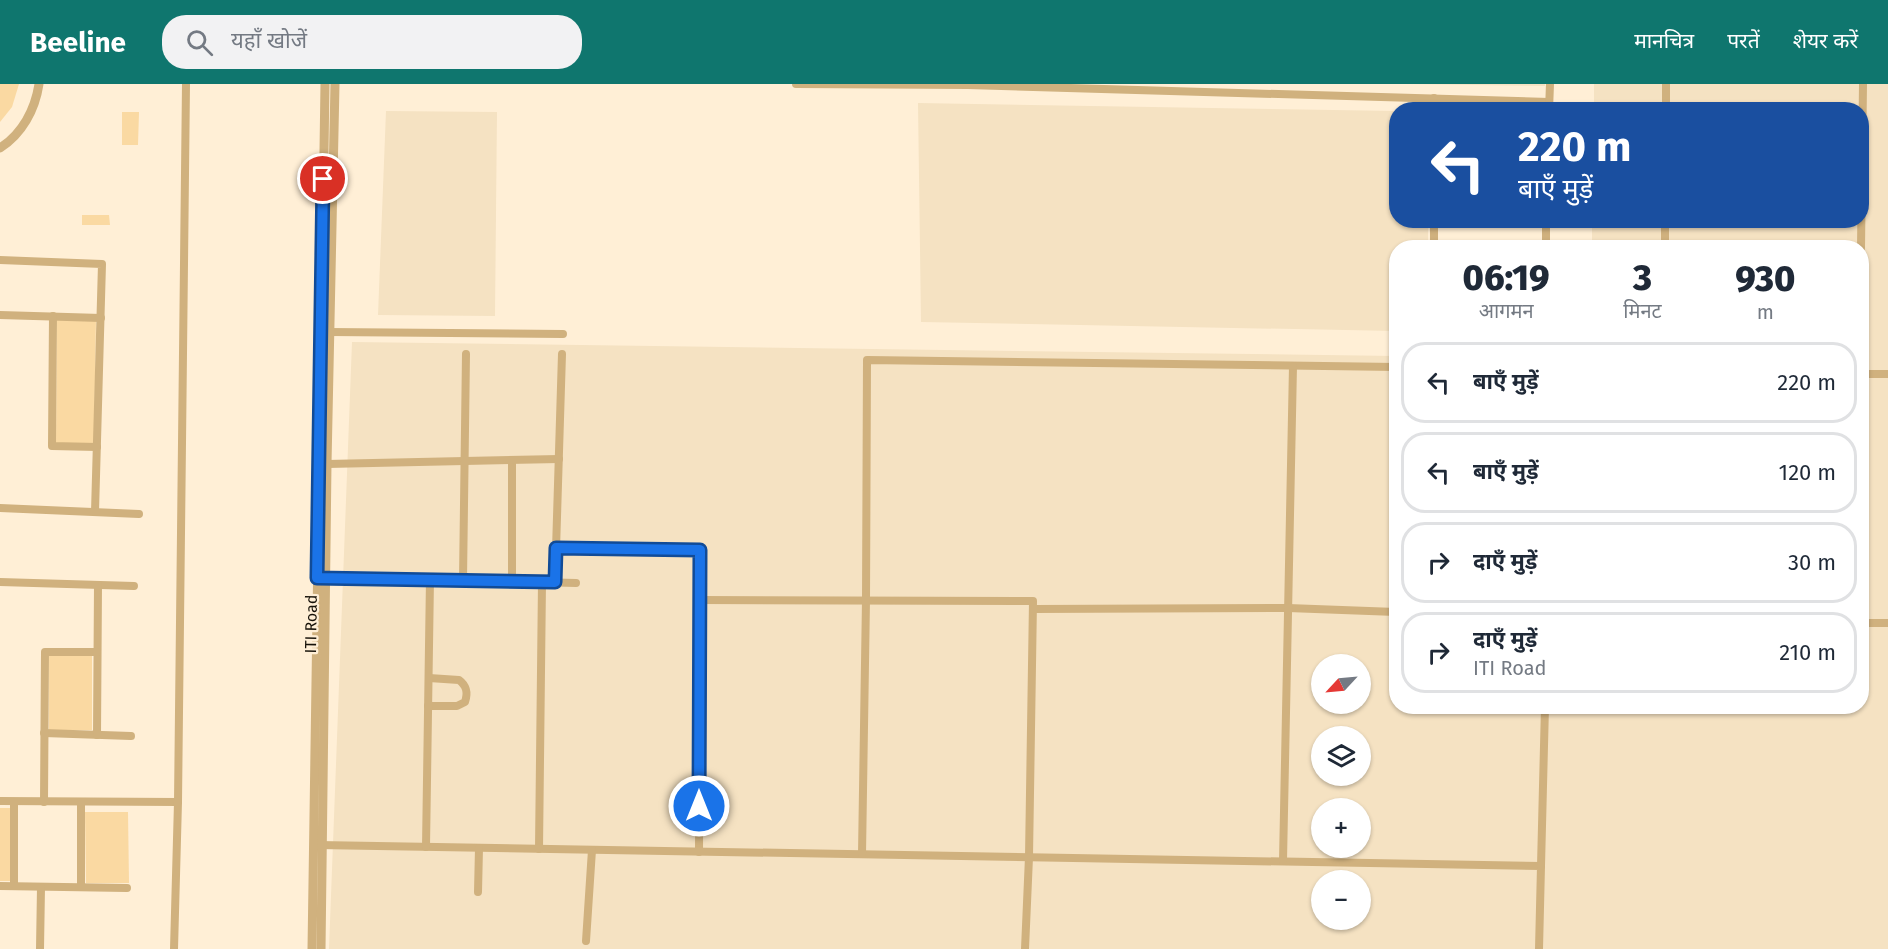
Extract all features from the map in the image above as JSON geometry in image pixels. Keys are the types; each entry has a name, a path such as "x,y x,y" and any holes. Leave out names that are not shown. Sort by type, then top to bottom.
{"street":[{"path":"0,148 11,141 30,117 39,84"},
{"path":"174,949 178,802 186,84"},
{"name":"ITI Road","path":"312,949 318,845 325,84"},
{"name":"ITI Road","path":"322,578 327,464 334,84"},
{"path":"796,84 945,85 1434,98 1492,102"},
{"path":"1549,102 1550,84"},
{"path":"1666,84 1666,102"},
{"path":"1863,84 1863,102"},
{"path":"0,261 102,264 95,512"},
{"path":"0,315 101,318"},
{"path":"53,316 52,446 97,447"},
{"path":"329,332 563,334"},
{"path":"463,580 466,354"},
{"path":"555,582 562,354"},
{"path":"862,854 867,360 1389,367"},
{"path":"1283,861 1293,366"},
{"path":"1869,374 1888,374"},
{"path":"327,464 559,459"},
{"path":"512,460 512,581"},
{"path":"0,508 139,514"},
{"path":"556,548 700,550 699,852"},
{"path":"322,578 576,583"},
{"path":"426,847 430,579"},
{"path":"0,582 134,586"},
{"path":"539,849 542,582"},
{"path":"97,735 98,585"},
{"path":"700,600 1033,601 1029,857 1025,949"},
{"path":"1034,609 1288,608 1389,612"},
{"path":"1869,622 1888,623"},
{"path":"44,802 45,652 97,652"},
{"path":"428,706 457,706 465,702 467,697 464,683 459,680 429,678"},
{"path":"1539,949 1545,714"},
{"path":"44,733 131,736"},
{"path":"0,801 178,802"},
{"path":"14,802 14,886"},
{"path":"81,802 81,887"},
{"path":"318,845 1541,867"},
{"name":"ITI Road","path":"318,845 321,949"},
{"path":"478,892 479,848"},
{"path":"586,941 592,850"},
{"path":"0,886 127,888"},
{"path":"40,949 41,887"}],"shaded area":[{"path":"0,84 19,84 12,107 0,122"},
{"path":"1405,84 1545,84 1545,86"},
{"path":"1594,84 1888,84 1888,949 329,949 352,342 1389,356 1389,714 1869,714 1869,240 1592,240 1592,228 1869,228 1869,102 1594,102"},
{"path":"918,103 1389,111 1389,228 1428,228 1428,240 1389,240 1389,331 921,322"},
{"path":"386,111 497,112 495,316 378,315"},
{"path":"122,112 139,112 138,145 122,145"},
{"path":"82,215 109,215 110,225 82,225"},
{"path":"57,319 96,320 94,445 56,444"},
{"path":"49,655 92,655 92,730 49,730"},
{"path":"0,808 10,808 11,881 0,881"},
{"path":"85,812 128,812 129,883 86,883"}],"route":[{"path":"323,179 317,578 555,582 556,548 700,550 699,806"}]}
